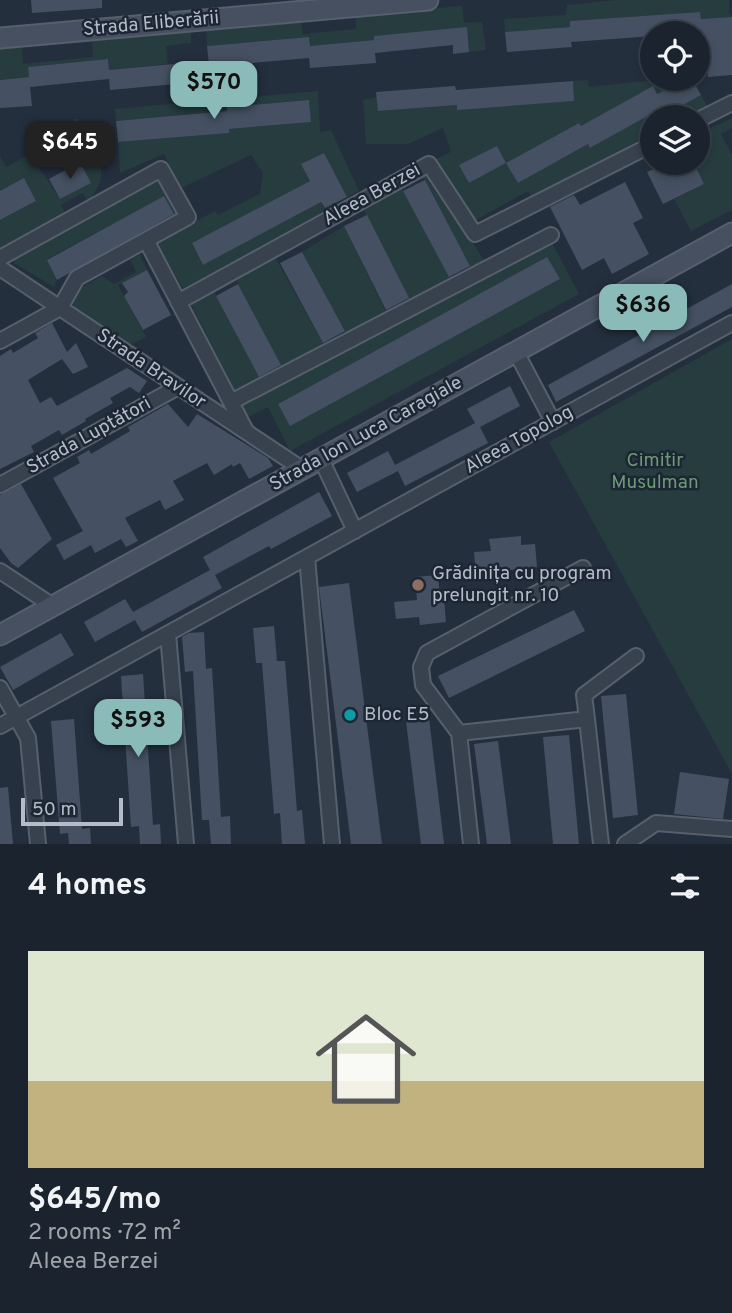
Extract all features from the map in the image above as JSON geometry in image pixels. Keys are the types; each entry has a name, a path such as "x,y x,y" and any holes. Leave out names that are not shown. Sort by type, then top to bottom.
{"street":[{"name":"Strada Eliberării","path":"0,38 344,4 428,0"},
{"path":"710,114 732,103"},
{"name":"Aleea Berzei","path":"178,302 429,164 475,234 640,151"},
{"path":"0,258 162,169 188,218 77,278 60,308 0,341"},
{"name":"Strada Ion Luca Caragiale","path":"0,635 732,233"},
{"path":"231,402 551,235"},
{"path":"146,240 246,432"},
{"name":"Strada Bravilor","path":"0,268 302,469"},
{"name":"Aleea Topolog","path":"0,726 732,323"},
{"path":"516,352 553,422"},
{"name":"Strada Luptători","path":"0,485 178,387"},
{"path":"321,459 355,531"},
{"path":"307,557 332,844"},
{"path":"471,844 459,733 424,685 421,667 427,653 583,568"},
{"path":"0,571 53,606"},
{"path":"168,634 186,844"},
{"path":"601,844 584,695 636,656"},
{"path":"0,688 28,738 38,844"},
{"path":"459,733 587,719"},
{"path":"625,844 656,823 732,830"}],"green space":[{"path":"616,0 729,0 732,17 701,19 700,12 571,21 570,27 505,32 504,19 566,15 567,5"},
{"path":"462,6 464,23 482,22 486,50 469,52 467,28 374,36 374,40 310,46 309,37 207,46 206,25 300,17 303,34 356,29 356,15"},
{"path":"191,30 191,43 166,46 168,64 109,70 108,59 28,67 29,77 0,80 0,47 22,45 23,64 93,57 92,38"},
{"path":"588,80 589,87 640,82 640,91 663,91 581,126 579,123 507,163 518,183 588,144 590,148 640,120 640,143 532,198 528,191 472,222 436,159 451,152 443,128 408,144 366,144 363,100 377,97 378,111 574,101 573,81","holes":["497,146 506,163 469,183 460,165"]},
{"path":"318,91 320,132 331,130 359,191 347,197 324,153 302,164 310,181 192,244 203,265 321,202 325,211 183,289 156,242 215,211 218,215 260,194 263,173 251,155 181,188 164,154 120,173 118,142 229,133 229,129 311,122 309,100 116,121 115,109"},
{"path":"701,95 707,105 683,105"},
{"path":"732,118 732,128 721,134 732,155 732,210 691,231 674,199 704,184 700,175 710,175 710,128"},
{"path":"73,119 79,119 81,146 93,144 100,159 98,188 88,200 82,193 61,205 65,212 0,251 0,215 3,219 36,201 24,179 0,191 0,156 6,167 30,154 60,199 90,183 80,162"},
{"path":"428,172 485,262 551,241 579,294 290,451 268,407 248,417 191,304 214,291 261,380 282,368 236,279 275,257 324,345 346,333 302,252 344,226 385,310 408,299 364,210 401,189 450,278 471,268 422,175","holes":["547,258 559,280 290,425 278,404"]},
{"path":"160,176 182,213 175,216 164,197 47,259 57,280 54,287 14,263 15,254"},
{"path":"140,255 147,270 118,285 146,337 128,346 76,308 70,300 77,290 102,276 114,284 136,272 130,259"},
{"name":"Cimitir Musulman","path":"732,339 732,774 549,442"}],"building":[{"path":"31,0 102,0 102,8 32,13"},
{"path":"700,12 701,19 732,17 732,75 710,77 710,21 640,21 640,37 571,42 572,47 507,52 505,32 570,27 570,21"},
{"path":"467,27 469,52 453,54 453,45 375,53 376,63 310,68 309,58 229,65 230,73 210,75 207,46 309,37 310,46 374,40 374,36"},
{"path":"108,59 109,70 184,63 186,83 110,90 109,79 30,87 32,106 0,108 0,80 29,77 28,67"},
{"path":"573,81 574,101 457,110 457,105 378,111 376,92 455,86 456,90"},
{"path":"644,91 656,91 657,94 663,91 699,91 701,95 683,105 640,105 640,120 590,148 588,144 518,183 506,163"},
{"path":"309,100 311,122 229,129 229,133 118,142 116,121"},
{"path":"497,146 506,163 469,183 459,165"},
{"path":"324,153 347,197 325,208 321,202 203,265 192,243 310,181 301,164"},
{"path":"80,162 91,183 60,199 49,179"},
{"path":"648,175 700,175 704,184 663,204"},
{"path":"24,178 36,201 0,220 0,191"},
{"path":"425,180 470,266 449,277 403,191"},
{"path":"625,182 643,218 633,223 649,254 612,274 604,258 582,270 550,207 574,195 580,205"},
{"path":"164,196 174,214 57,280 47,260"},
{"path":"367,215 409,298 386,310 344,226"},
{"path":"302,252 345,331 323,343 280,263"},
{"path":"547,257 560,279 290,426 278,404"},
{"path":"147,270 171,315 143,330 124,296 128,292 122,283"},
{"path":"238,284 281,365 259,377 216,296"},
{"path":"732,284 732,307 556,402 548,385"},
{"path":"52,323 67,352 76,343 88,367 73,374 62,359 28,380 40,403 51,397 57,406 127,368 147,381 139,393 130,387 110,398 113,403 85,419 86,421 62,435 59,430 31,446 34,452 0,469 0,356 11,349 13,353 38,338 35,333"},
{"path":"510,386 520,406 480,427 488,443 405,486 398,471 357,492 347,473 388,451 395,465 475,423 467,409"},
{"path":"168,404 188,427 197,414 268,458 273,466 249,479 240,463 233,467 232,464 214,475 207,463 173,481 184,500 165,510 160,500 125,518 138,541 126,547 121,539 95,553 91,545 64,560 56,545 83,531 53,478 80,463 77,457 89,450 91,454 130,431 128,427"},
{"path":"21,484 52,539 18,568 0,548 0,495"},
{"path":"319,492 332,516 215,575 222,588 142,632 135,620 95,642 84,622 125,599 133,612 210,570 203,557"},
{"path":"521,536 521,545 535,544 537,567 476,574 474,552 491,551 489,539"},
{"path":"438,575 446,622 420,625 419,617 396,619 394,602 417,600 415,577"},
{"name":"Bloc E5","path":"349,583 382,844 351,844 319,587"},
{"path":"574,610 585,631 449,698 438,676"},
{"path":"274,626 277,661 285,661 297,811 302,810 305,844 282,844 280,813 274,814 262,663 256,663 253,628"},
{"path":"204,632 206,669 212,668 221,817 230,816 231,844 211,844 209,820 202,820 193,671 185,672 182,637 189,633"},
{"path":"61,633 74,655 13,690 0,667"},
{"path":"143,674 153,825 160,824 161,844 140,844 139,826 131,827 121,676"},
{"path":"626,694 638,815 613,818 601,696"},
{"path":"429,718 444,844 421,844 406,721"},
{"path":"74,719 82,829 90,828 91,844 69,844 68,833 60,834 51,721"},
{"path":"569,735 579,844 553,844 543,737"},
{"path":"498,741 511,844 487,844 474,744"},
{"path":"680,772 729,779 723,819 674,814"},
{"path":"8,787 13,844 0,844 0,788"}],"place":[{"name":"Grădinița cu program prelungit nr. 10","path":"418,585"},
{"name":"Bloc E5","path":"350,715"}]}
